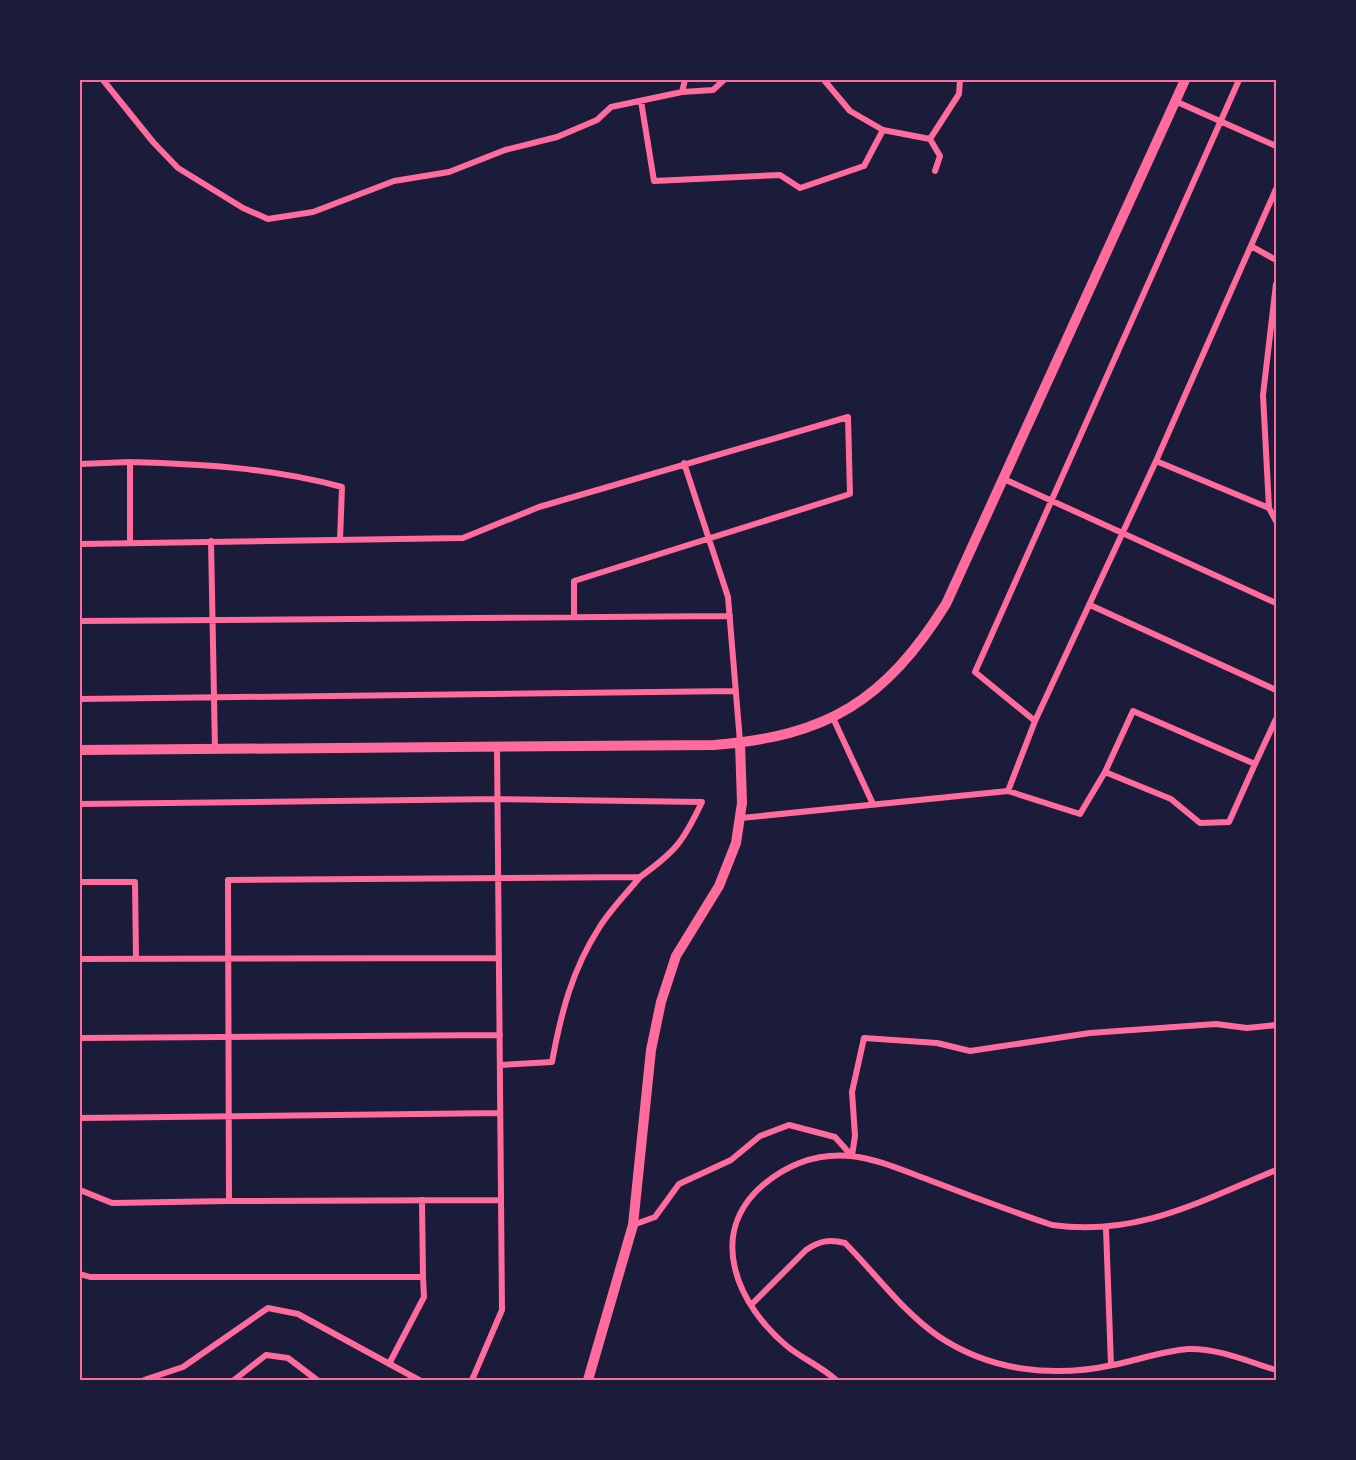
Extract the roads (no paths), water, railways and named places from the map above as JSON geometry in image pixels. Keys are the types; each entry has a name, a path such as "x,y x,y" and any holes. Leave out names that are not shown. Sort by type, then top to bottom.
{"street":[{"path":"103,80 178,168 243,208 268,219 313,212 394,181 449,172 505,150 558,137 597,120 611,108 682,92 714,90 724,80"},
{"path":"682,92 685,80"},
{"path":"824,80 850,111 883,130 930,138"},
{"path":"930,138 959,94 960,80"},
{"path":"80,750 740,743 799,731 833,718 860,703 886,682 930,629 957,583 1185,80"},
{"path":"1035,721 975,672 1239,80"},
{"path":"641,101 654,181 780,175 800,188 864,166 883,130"},
{"path":"1175,101 1276,146"},
{"path":"930,138 940,156 935,171"},
{"path":"1008,791 1035,721 1156,461 1276,189"},
{"path":"1251,246 1276,260"},
{"path":"1276,284 1263,395 1269,508 1276,520"},
{"path":"80,544 463,538 539,507 848,417 850,494 574,580 574,617"},
{"path":"1156,461 1269,508"},
{"path":"130,462 130,543"},
{"path":"80,464 130,462 211,464 300,476 342,487 340,540"},
{"path":"588,1380 633,1225 651,1050 661,1002 676,956 730,864 741,818 740,743 728,597 684,463"},
{"path":"1004,479 1276,603"},
{"path":"212,541 215,749"},
{"path":"1090,605 1276,690"},
{"path":"80,621 730,616"},
{"path":"80,699 736,691"},
{"path":"741,818 1008,791 1080,814 1106,772 1133,711 1255,764"},
{"path":"833,718 873,804"},
{"path":"1106,772 1171,799 1200,823 1229,822 1276,719"},
{"path":"472,1380 502,1310 497,747"},
{"path":"80,804 498,799 702,801 688,831 673,853 640,877 599,927 561,1011 552,1062 500,1065"},
{"path":"229,1201 228,880 640,877"},
{"path":"80,882 135,882 136,958"},
{"path":"80,959 499,958"},
{"path":"852,1156 855,1136 852,1092 864,1038 937,1043 970,1051 1090,1033 1216,1024 1247,1028 1276,1025"},
{"path":"80,1038 500,1035"},
{"path":"80,1118 501,1113"},
{"path":"633,1225 656,1217 679,1184 731,1160 760,1136 789,1125 835,1137 852,1156"},
{"path":"836,1380 788,1347 766,1326 751,1305 733,1261 731,1244 734,1226 741,1209 754,1193 786,1168 831,1155 852,1156 878,1161 1052,1226 1106,1229 1137,1224 1167,1215 1276,1170"},
{"path":"80,1190 112,1203 501,1200"},
{"path":"389,1364 424,1297 422,1200"},
{"path":"1106,1229 1111,1365"},
{"path":"751,1305 806,1250 815,1244 834,1240 845,1243 904,1306 936,1335 962,1351 994,1364 1029,1370 1077,1371 1169,1352 1208,1350 1276,1370"},
{"path":"80,1276 423,1276"},
{"path":"144,1380 183,1367 268,1308 298,1314 419,1380"},
{"path":"234,1380 266,1355 288,1358 317,1380"}]}
